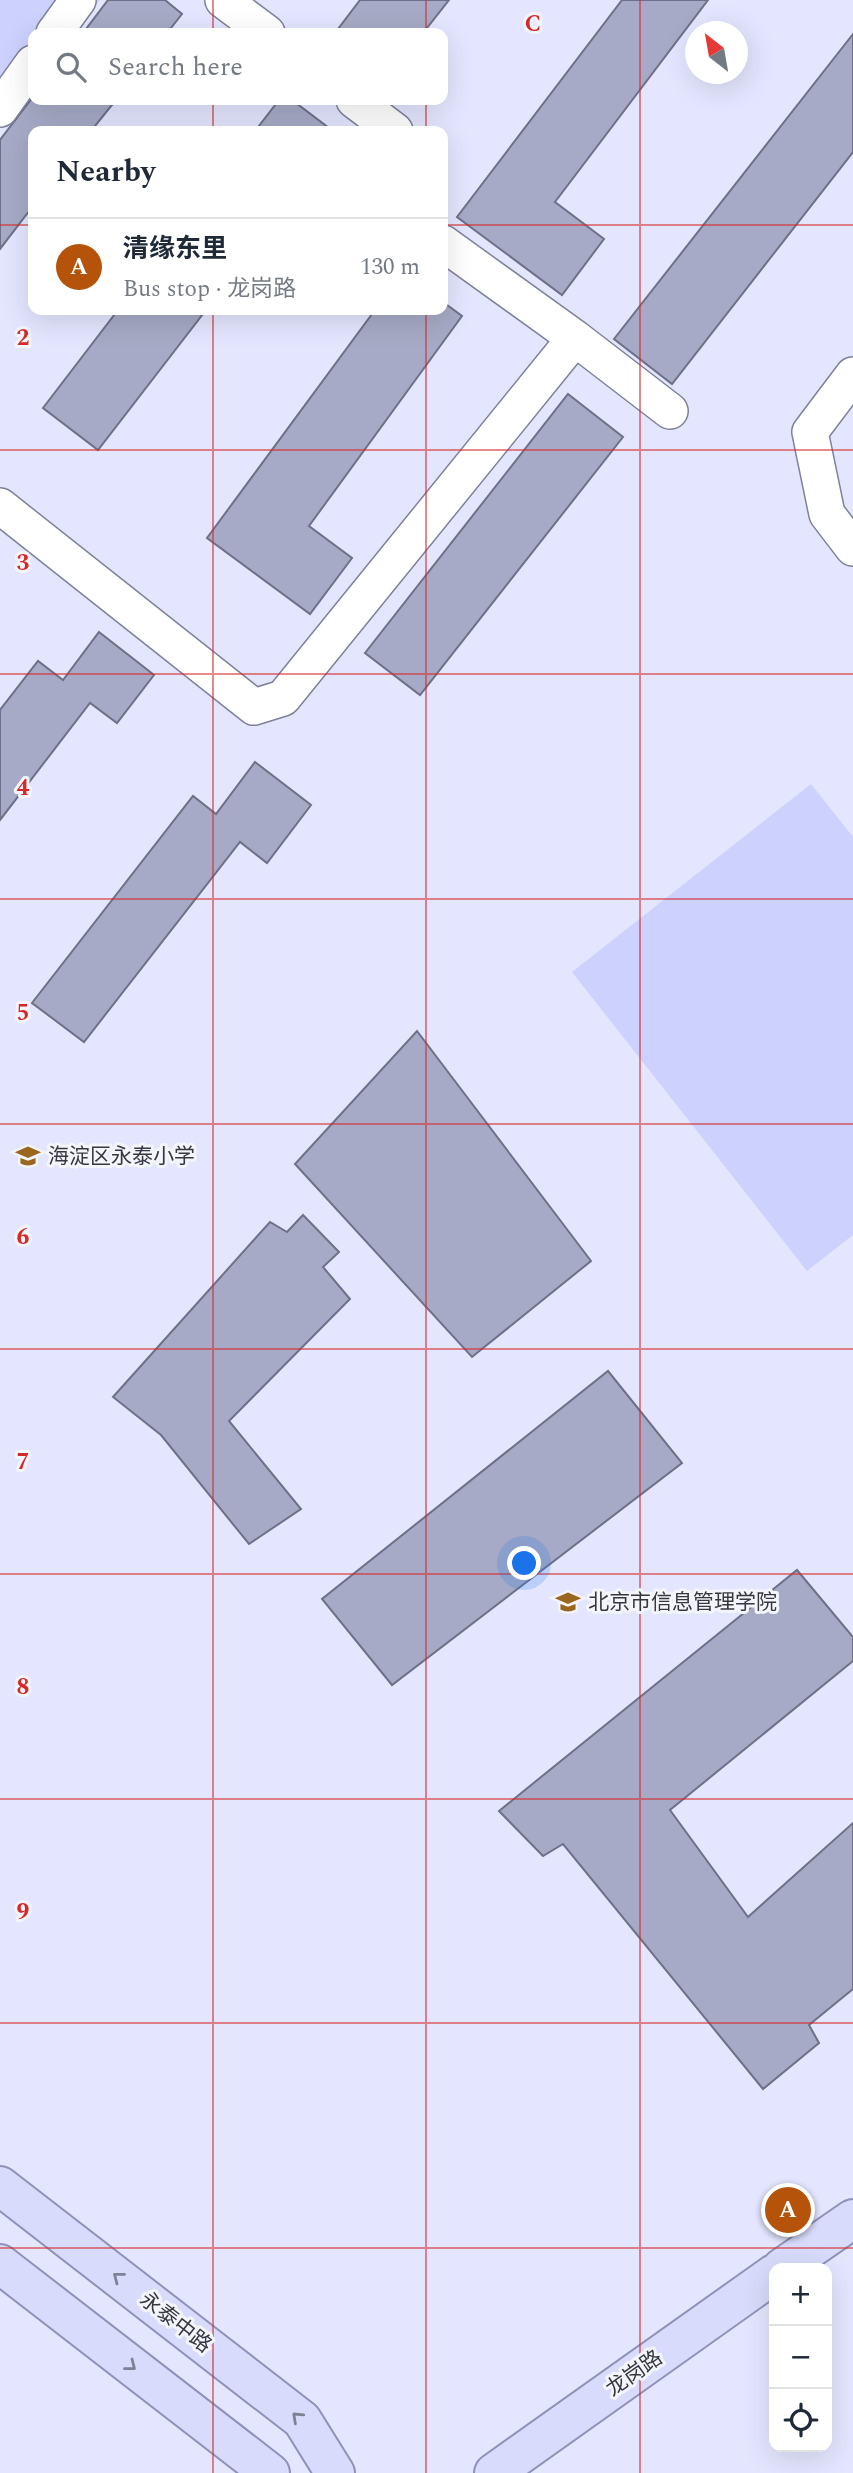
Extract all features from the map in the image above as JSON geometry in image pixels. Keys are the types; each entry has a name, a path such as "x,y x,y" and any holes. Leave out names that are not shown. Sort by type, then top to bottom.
{"main road":[{"name":"永泰中路","path":"0,2186 302,2420 335,2473"},
{"path":"789,2263 853,2219"},
{"path":"0,2264 270,2473"},
{"name":"龙岗路","path":"494,2473 769,2278"}],"street":[{"path":"58,28 78,0"},
{"path":"223,0 260,28"},
{"path":"0,109 28,70"},
{"path":"361,105 388,126"},
{"path":"448,247 575,338 670,411"},
{"path":"0,506 254,707 283,698 575,338"},
{"path":"853,375 810,432 827,514 853,548"}],"shaded area":[{"path":"0,0 100,0 78,28 28,28 28,91 0,127"},
{"path":"811,784 853,837 853,1235 807,1271 572,972"}],"building":[{"path":"108,0 165,0 182,14 171,28 87,28"},
{"path":"360,0 449,0 427,28 339,28"},
{"path":"622,0 708,0 692,21 685,21 685,30 555,202 604,239 562,295 457,217"},
{"path":"853,34 853,152 672,384 614,339"},
{"path":"28,104 112,105 95,126 28,126 28,213 0,249 0,140"},
{"path":"275,105 299,105 326,126 259,126"},
{"path":"448,306 462,316 309,526 352,558 310,614 207,538 371,315 448,315"},
{"path":"114,315 202,315 98,450 43,408"},
{"path":"568,394 623,437 420,695 365,653"},
{"path":"99,632 154,675 117,723 90,703 0,820 0,710 38,661 63,680"},
{"path":"255,762 311,805 267,863 240,842 84,1042 32,1003 193,796 216,814"},
{"path":"417,1031 591,1261 472,1357 295,1164"},
{"path":"303,1215 339,1252 323,1267 350,1299 229,1421 301,1509 249,1544 161,1435 113,1397 270,1222 287,1232"},
{"path":"608,1371 682,1463 392,1685 322,1599"},
{"path":"797,1570 853,1637 853,1661 670,1810 748,1917 853,1823 853,1989 809,2025 819,2043 763,2089 563,1844 543,1856 499,1811"}],"place":[{"name":"海淀区永泰小学","path":"28,1156"},
{"name":"北京市信息管理学院","path":"568,1602"},
{"name":"清缘东里","path":"788,2210"}]}
